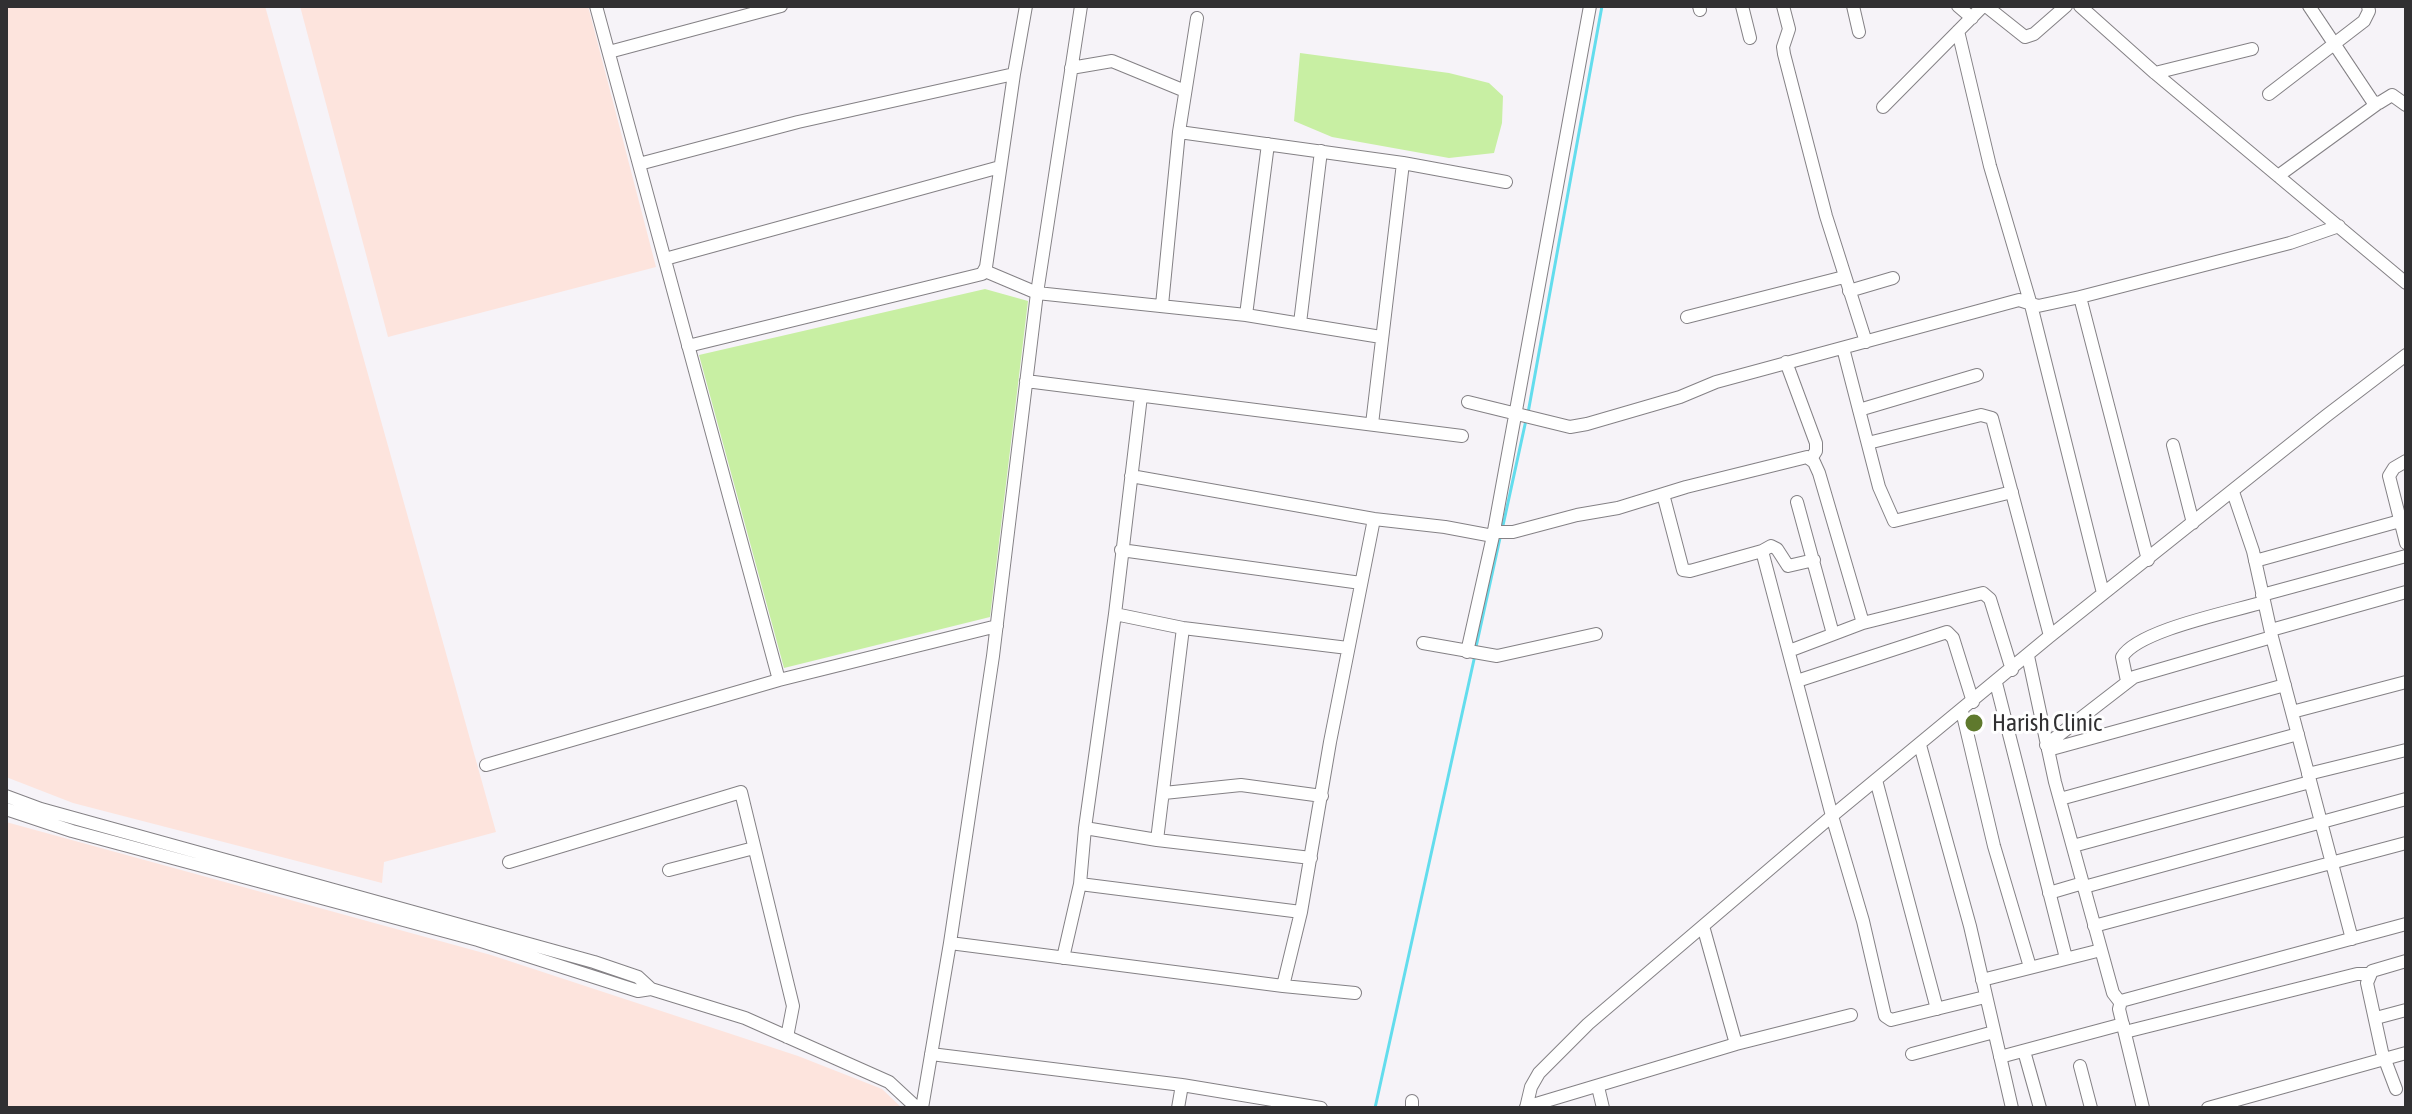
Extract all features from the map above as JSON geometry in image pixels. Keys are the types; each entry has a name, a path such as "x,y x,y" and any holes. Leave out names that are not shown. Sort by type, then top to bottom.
{"street":[{"path":"596,6 779,680"},
{"path":"609,52 781,6"},
{"path":"688,346 943,285 985,271 1026,6"},
{"path":"6,796 41,809 594,962 638,977 651,989 745,1018 889,1082 919,1108 950,943 997,626 1037,293 1081,6"},
{"path":"1469,653 1498,533 1590,6"},
{"path":"1742,6 1750,38"},
{"path":"1783,6 1789,29 1784,54 1844,277 1866,342"},
{"path":"1853,6 1859,32"},
{"path":"1958,6 1972,18"},
{"path":"1883,107 1985,6 2025,37 2034,34 2066,6"},
{"path":"2080,6 2155,73 2406,283"},
{"path":"2309,6 2371,100 2377,104"},
{"path":"2269,94 2364,21 2368,6"},
{"path":"1162,305 1179,132 1197,18"},
{"path":"1958,31 2003,216 2031,305 2103,593"},
{"path":"2155,73 2252,49"},
{"path":"1071,68 1112,61 1185,91"},
{"path":"639,164 798,122 1014,74"},
{"path":"2278,176 2392,95 2406,105"},
{"path":"1179,132 1403,163 1506,182"},
{"path":"1246,315 1268,144"},
{"path":"1300,323 1321,151"},
{"path":"1372,424 1403,163"},
{"path":"665,259 1000,167"},
{"path":"1468,402 1570,427 1587,424 1680,397 1716,382 2019,300 2043,306 2290,243 2339,226"},
{"path":"985,271 1037,293 1246,315 1381,337"},
{"path":"1687,317 1844,277"},
{"path":"1849,291 1893,278"},
{"path":"2080,297 2148,560"},
{"path":"1843,348 1879,487 1894,521 2012,492"},
{"path":"1526,1108 1533,1081 1547,1063 1588,1024 2050,636 2406,355"},
{"path":"1786,362 1815,439 1817,448 1811,459"},
{"path":"1859,410 1977,375"},
{"path":"1026,381 1462,436"},
{"path":"1063,958 1080,884 1141,396"},
{"path":"1868,443 1981,415 1989,416 1993,421 2050,636"},
{"path":"2173,445 2193,523"},
{"path":"1131,476 1374,519 1498,533 1618,508 1793,459 1811,459"},
{"path":"1811,459 1819,473 1863,623"},
{"path":"2406,461 2394,468 2389,476 2406,543"},
{"path":"2233,492 2255,561 2352,939"},
{"path":"1663,494 1683,570 1690,571 1771,546 1775,547 1788,566 1814,560"},
{"path":"1797,502 1833,634"},
{"path":"1283,986 1301,912 1374,519"},
{"path":"2255,561 2400,521"},
{"path":"1121,550 1361,583"},
{"path":"1762,551 1863,921 1885,1016 1891,1020 1985,997"},
{"path":"2127,681 2122,657 2127,649 2145,637 2406,556"},
{"path":"2047,747 2127,681 2406,592"},
{"path":"1789,651 1863,623 1983,593 1990,599 2012,670"},
{"path":"1115,614 1183,628 1348,648"},
{"path":"486,765 779,680 997,626"},
{"path":"1157,840 1183,628"},
{"path":"1797,681 1947,632 1953,638 1973,702"},
{"path":"1423,643 1485,656 1513,654 1596,634"},
{"path":"2028,656 2060,799 2113,993 2120,1002 2143,1108"},
{"path":"2292,712 2406,682"},
{"path":"1996,683 2066,958"},
{"path":"2047,747 2285,685"},
{"path":"1962,711 1994,846 2030,967"},
{"path":"2060,799 2298,734"},
{"path":"1920,745 2012,1108"},
{"path":"2073,846 2406,750"},
{"path":"1876,780 1937,1009"},
{"path":"1164,793 1241,785 1322,796"},
{"path":"509,862 741,792 793,1006 787,1037"},
{"path":"2049,893 2406,799"},
{"path":"6,809 72,831 500,947 638,991 651,989"},
{"path":"1085,828 1157,840 1311,858"},
{"path":"2094,926 2406,843"},
{"path":"669,870 754,848"},
{"path":"1080,884 1301,912"},
{"path":"2120,1002 2406,924"},
{"path":"1703,926 1736,1044"},
{"path":"950,943 1355,993"},
{"path":"1982,980 2101,950"},
{"path":"2000,1057 2357,974 2369,974 2406,961"},
{"path":"2369,974 2367,983 2385,1059 2396,1089"},
{"path":"2376,1018 2406,1010"},
{"path":"1526,1108 1736,1044 1851,1015"},
{"path":"1912,1054 1994,1032"},
{"path":"2024,1051 2040,1108"},
{"path":"2208,1108 2406,1053"},
{"path":"931,1054 1182,1085 1321,1108"},
{"path":"2080,1066 2091,1108"},
{"path":"1178,1108 1182,1085"},
{"path":"1598,1087 1603,1108"}],"shaded area":[{"path":"6,6 265,6 496,832 384,862 382,883 73,803 6,777"},
{"path":"300,6 588,6 656,267 388,337"},
{"path":"6,822 491,955 798,1056 882,1089 902,1108 6,1108"}],"green space":[{"path":"1300,53 1449,73 1489,83 1503,96 1502,123 1494,153 1449,158 1332,137 1294,121"},
{"path":"985,289 1028,301 990,617 784,668 699,355"}],"waterway":[{"path":"1528,413 1602,6"},
{"path":"1502,530 1526,420"},
{"path":"1476,647 1500,538"},
{"path":"1375,1108 1475,655"}],"place":[{"name":"Harish Clinic","path":"1974,723"}]}
